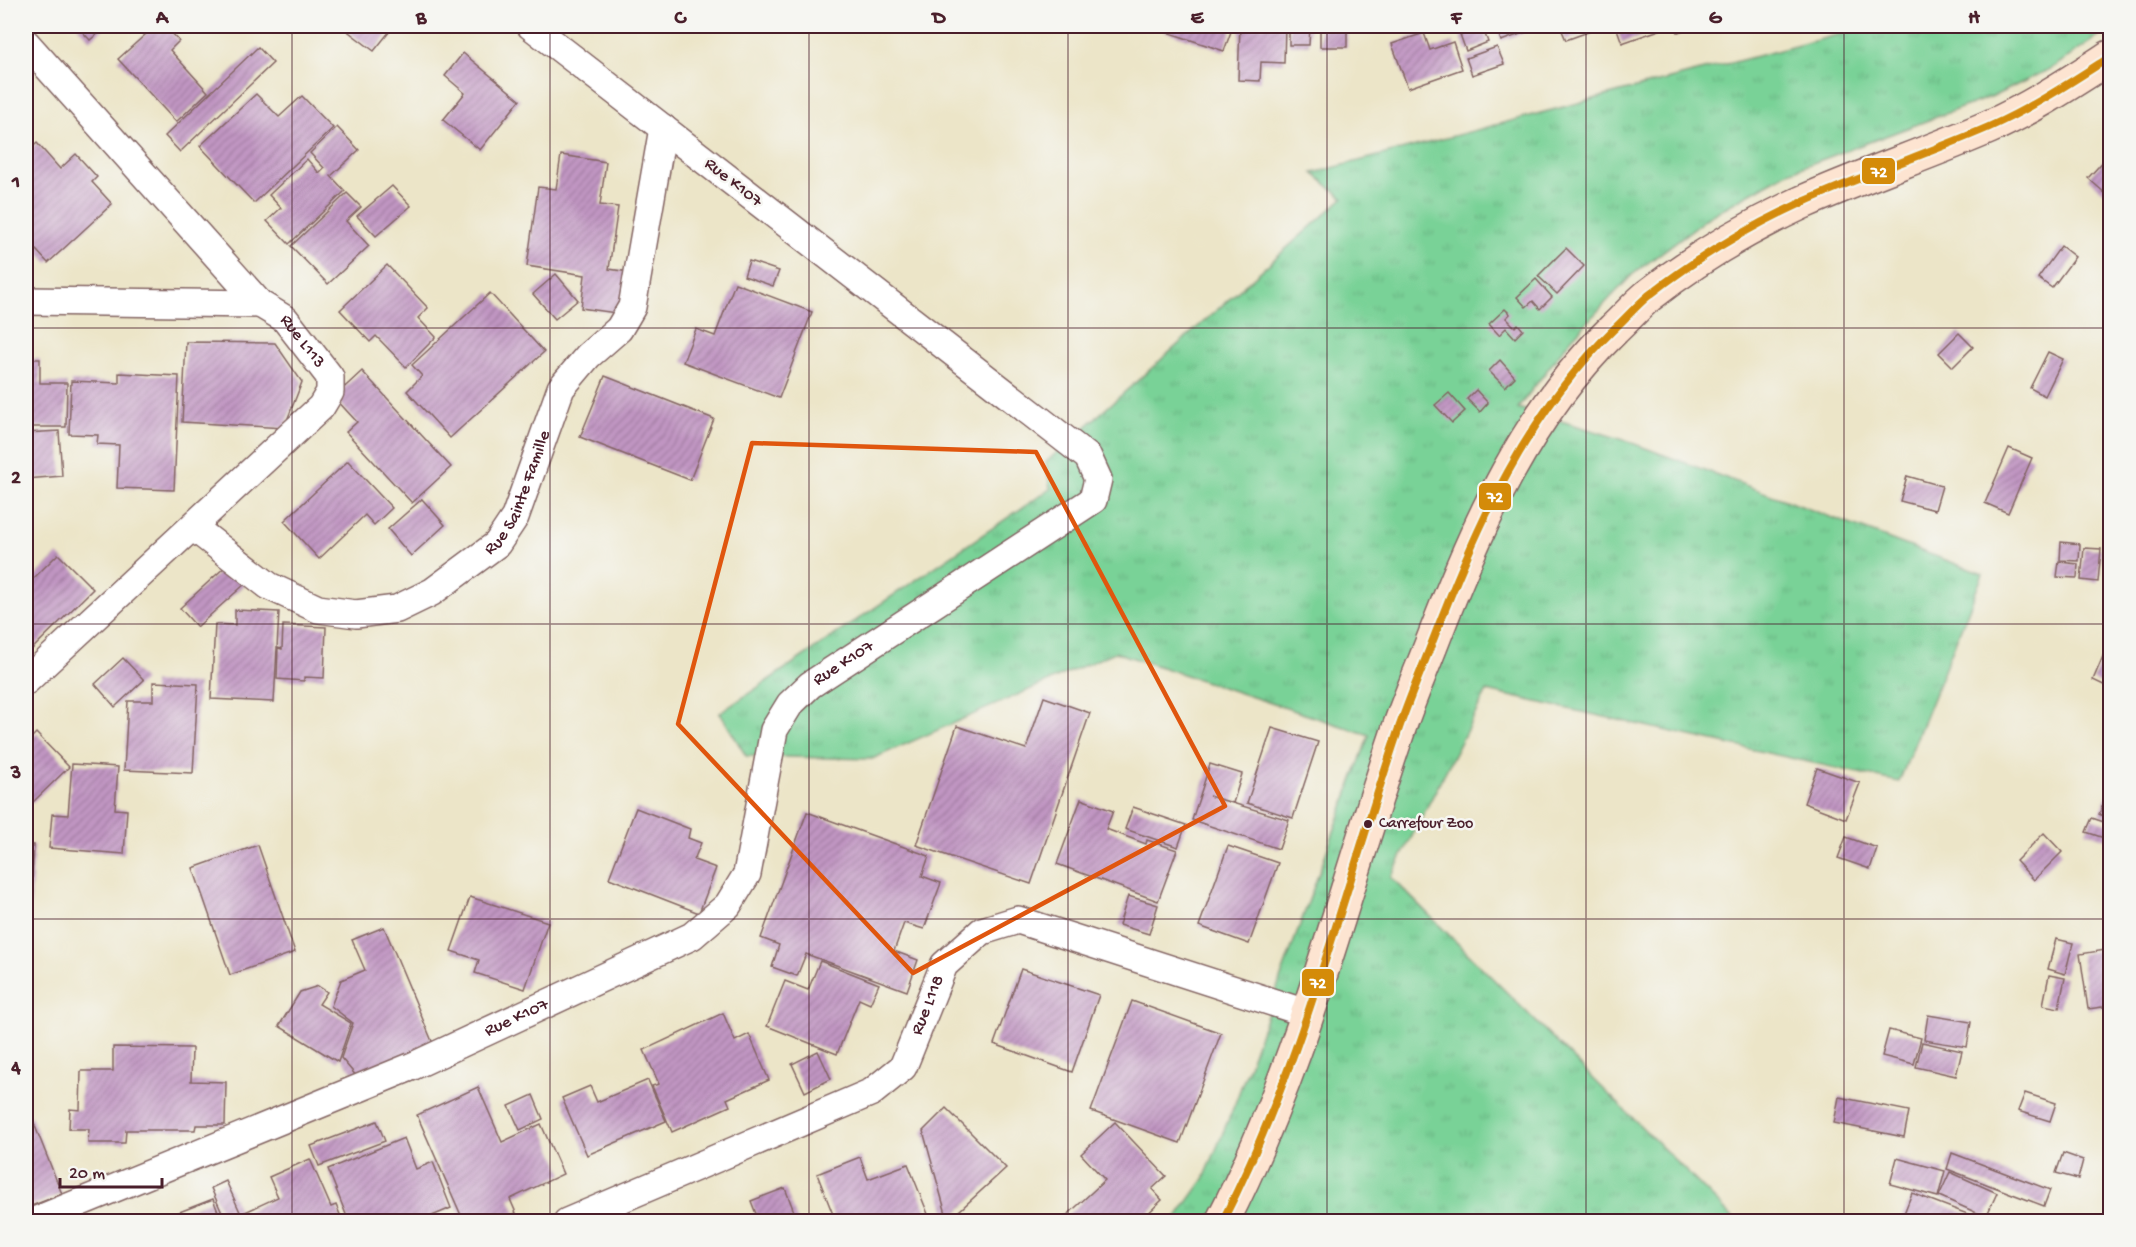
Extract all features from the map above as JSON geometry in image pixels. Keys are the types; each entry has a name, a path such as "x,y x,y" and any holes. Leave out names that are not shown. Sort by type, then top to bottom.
{"main road":[{"path":"1222,1221 1268,1120 1309,1014 1396,735 1457,578 1498,487 1536,423 1588,354 1647,298 1716,248 1800,204 1991,126 2063,88 2110,57"}],"street":[{"name":"Rue K107","path":"46,1219 413,1066 692,936 728,905 747,874 774,730 790,704 810,685 1092,500 1098,479 1089,457 531,26"},
{"name":"Rue L113","path":"26,43 260,304 285,319 330,377 330,392 321,407 26,681"},
{"name":"Rue Sainte Famille","path":"193,527 269,586 318,609 356,614 397,609 432,592 497,544 515,517 561,388 588,356 619,329 632,307 663,128"},
{"path":"26,300 260,304"},
{"name":"Rue L118","path":"567,1221 872,1092 903,1067 944,965 982,931 1018,920 1309,1014"}],"highlighted area":[{"path":"752,443 1036,452 1225,806 913,973 678,724"}],"green space":[{"path":"1871,26 2110,26 2110,29 2052,68 1996,95 1786,173 1710,216 1632,275 1571,339 1518,408 1624,440 1983,574 1899,782 1487,691 1391,877 1736,1221 1174,1221 1204,1179 1236,1101 1369,735 1115,652 872,759 746,756 720,713 1050,489 1046,462 1343,198 1313,173"}],"building":[{"path":"77,26 107,26 90,40"},
{"path":"155,26 166,26 179,41 170,50 208,92 176,122 118,59"},
{"path":"341,26 394,26 374,51"},
{"path":"1149,26 1233,26 1224,51"},
{"path":"1240,26 1285,26 1284,63 1261,62 1260,81 1238,80"},
{"path":"1289,26 1310,26 1309,45 1289,45"},
{"path":"1320,26 1347,26 1347,47 1320,47"},
{"path":"1457,26 1482,26 1488,42 1466,51"},
{"path":"1496,26 1543,26 1501,41"},
{"path":"1560,26 1602,26 1602,27 1566,40"},
{"path":"1616,26 1671,26 1622,43"},
{"path":"1675,26 1696,26 1678,32"},
{"path":"1424,33 1430,50 1453,42 1462,69 1408,88 1392,44"},
{"path":"258,47 273,63 180,152 165,136"},
{"path":"1497,47 1504,64 1472,75 1466,58"},
{"path":"463,53 520,100 480,150 443,120 465,93 445,76"},
{"path":"256,94 279,117 302,96 333,128 254,203 200,146"},
{"path":"337,127 359,150 331,176 345,191 289,244 267,221 281,208 269,195 307,159 319,173 324,168 310,153"},
{"path":"37,143 60,169 76,154 97,177 92,182 112,204 48,263 26,239 26,153"},
{"path":"2110,154 2110,191 2107,195 2088,178"},
{"path":"561,155 606,162 600,205 618,207 609,269 629,272 623,314 581,308 585,275 527,266 538,187 556,189"},
{"path":"392,186 411,206 376,236 357,216"},
{"path":"347,193 361,207 346,221 369,246 328,284 291,246"},
{"path":"2061,246 2075,257 2052,288 2038,278"},
{"path":"1566,248 1584,266 1557,294 1538,276"},
{"path":"749,261 779,271 773,286 744,276"},
{"path":"387,265 428,308 418,318 436,337 406,367 376,336 370,342 340,310"},
{"path":"556,274 578,300 555,319 533,294"},
{"path":"1536,279 1552,297 1540,309 1533,301 1526,307 1517,297"},
{"path":"735,283 812,312 779,398 683,362 696,329 715,336"},
{"path":"490,293 544,352 450,438 407,391 422,376 412,365"},
{"path":"1505,309 1510,314 1506,318 1515,327 1518,324 1523,330 1515,338 1506,328 1499,335 1489,324"},
{"path":"1959,333 1973,347 1953,367 1939,353"},
{"path":"186,342 275,343 302,382 284,428 182,422"},
{"path":"2048,352 2063,359 2045,396 2030,388"},
{"path":"26,359 40,359 40,383 67,383 66,427 26,427"},
{"path":"1500,360 1515,377 1505,387 1489,371"},
{"path":"362,371 451,467 412,503 346,432 357,422 334,397"},
{"path":"119,373 179,376 174,490 117,488 119,445 97,444 98,435 69,434 71,381 119,383"},
{"path":"605,376 714,419 690,480 580,437"},
{"path":"1476,390 1488,403 1480,412 1467,399"},
{"path":"1449,393 1465,411 1452,423 1435,405"},
{"path":"59,431 62,476 26,479 26,433"},
{"path":"2009,448 2032,458 2008,513 1985,503"},
{"path":"348,461 392,508 374,525 365,515 319,559 284,521"},
{"path":"1907,476 1942,486 1935,510 1900,501"},
{"path":"422,499 445,525 411,556 388,529"},
{"path":"2061,542 2080,544 2079,561 2060,560"},
{"path":"2084,548 2101,549 2098,582 2081,580"},
{"path":"58,554 93,589 29,652 26,648 26,571 33,579"},
{"path":"2059,562 2078,564 2077,578 2057,577"},
{"path":"227,565 245,584 197,627 180,608"},
{"path":"235,610 279,612 274,702 211,699 215,624 235,625"},
{"path":"283,625 326,627 324,678 304,677 304,681 277,679 278,648 282,649"},
{"path":"2110,640 2110,688 2093,680"},
{"path":"123,658 144,680 115,707 95,684"},
{"path":"153,682 198,684 193,773 124,770 128,701 153,701"},
{"path":"1044,697 1090,713 1031,884 916,845 957,726 1026,749"},
{"path":"1272,728 1318,742 1293,818 1247,803"},
{"path":"36,733 69,767 32,803 26,796 26,743"},
{"path":"72,764 118,767 115,809 127,810 124,854 49,848 52,814 68,815"},
{"path":"1210,764 1242,774 1233,803 1209,796 1289,820 1279,849 1192,820"},
{"path":"1817,768 1860,783 1846,819 1804,803"},
{"path":"2110,788 2110,819 2099,814"},
{"path":"1081,799 1113,811 1106,829 1146,844 1147,840 1177,850 1158,901 1057,864"},
{"path":"1133,807 1186,825 1178,847 1125,829"},
{"path":"636,808 690,829 688,838 701,843 694,860 716,868 699,913 609,878"},
{"path":"807,812 929,856 922,876 941,883 924,929 904,923 894,951 918,960 907,991 806,954 797,976 772,967 779,945 761,938"},
{"path":"2092,818 2110,824 2110,840 2086,832"},
{"path":"2044,833 2062,852 2034,880 2016,861"},
{"path":"1846,837 1877,848 1870,869 1838,858"},
{"path":"26,845 34,845 29,926 26,926"},
{"path":"258,845 295,952 230,975 193,868"},
{"path":"1228,846 1278,863 1249,944 1199,926"},
{"path":"1128,896 1158,905 1149,934 1119,925"},
{"path":"470,897 548,922 525,989 475,973 479,960 451,951"},
{"path":"26,927 31,927 30,968 26,968"},
{"path":"384,927 434,1046 358,1078 341,1058 353,1023 331,1006 341,980 365,970 352,940"},
{"path":"2056,939 2073,943 2065,974 2048,969"},
{"path":"2105,950 2110,984 2110,1006 2088,1009 2080,954"},
{"path":"820,961 879,984 870,1004 859,999 837,1054 767,1026 785,981 808,990"},
{"path":"1021,969 1099,995 1072,1072 994,1044"},
{"path":"2049,975 2065,978 2059,1008 2043,1005"},
{"path":"318,986 327,992 319,1004 351,1023 338,1062 279,1026 300,992"},
{"path":"1132,1001 1221,1033 1180,1143 1091,1111"},
{"path":"723,1013 735,1041 749,1034 769,1080 727,1099 730,1106 672,1132 652,1086 659,1084 644,1050"},
{"path":"1928,1015 1971,1022 1967,1047 1924,1040"},
{"path":"1889,1030 1921,1038 1914,1064 1882,1056"},
{"path":"1922,1042 1962,1051 1956,1076 1916,1067"},
{"path":"113,1047 192,1048 191,1081 226,1082 225,1125 196,1125 195,1130 126,1130 125,1143 88,1143 89,1129 69,1129 70,1109 80,1110 81,1071 113,1071"},
{"path":"818,1051 831,1079 805,1092 792,1064"},
{"path":"648,1080 666,1121 587,1155 562,1098 590,1086 597,1102"},
{"path":"478,1087 502,1142 541,1124 563,1174 510,1199 516,1213 497,1222 464,1222 417,1115"},
{"path":"2025,1093 2056,1103 2050,1121 2018,1111"},
{"path":"533,1095 543,1119 520,1130 509,1106"},
{"path":"1839,1097 1909,1111 1904,1137 1834,1123"},
{"path":"946,1108 1006,1168 948,1221 923,1131"},
{"path":"31,1116 62,1194 26,1208 26,1118"},
{"path":"377,1121 385,1141 319,1166 311,1146"},
{"path":"1115,1122 1166,1176 1152,1189 1162,1200 1139,1222 1066,1222 1063,1219 1105,1180 1081,1154"},
{"path":"404,1138 416,1169 433,1162 451,1208 418,1222 349,1222 328,1169"},
{"path":"1952,1153 2050,1190 2044,1206 1947,1169"},
{"path":"2063,1153 2083,1160 2078,1179 2056,1173"},
{"path":"860,1157 868,1179 908,1164 928,1214 909,1222 836,1222 817,1174"},
{"path":"1897,1158 1945,1171 1938,1197 1890,1184"},
{"path":"310,1159 331,1207 336,1205 343,1222 226,1222 211,1188 226,1181 241,1214 278,1197 269,1177"},
{"path":"1950,1172 1997,1193 1986,1217 1939,1196"},
{"path":"785,1188 798,1222 752,1222 758,1219 751,1201"},
{"path":"1912,1193 1986,1222 1918,1222 1903,1216"},
{"path":"213,1199 222,1222 156,1222 156,1221"}],"transit line":[{"name":"72","path":"1222,1222 1250,1164 1297,1044 1400,724 1451,593 1508,472 1555,397 1583,362 1644,300 1684,269 1722,245 1801,203 2005,120 2110,57"}],"place":[{"name":"Carrefour Zoo","path":"1368,824"}]}
